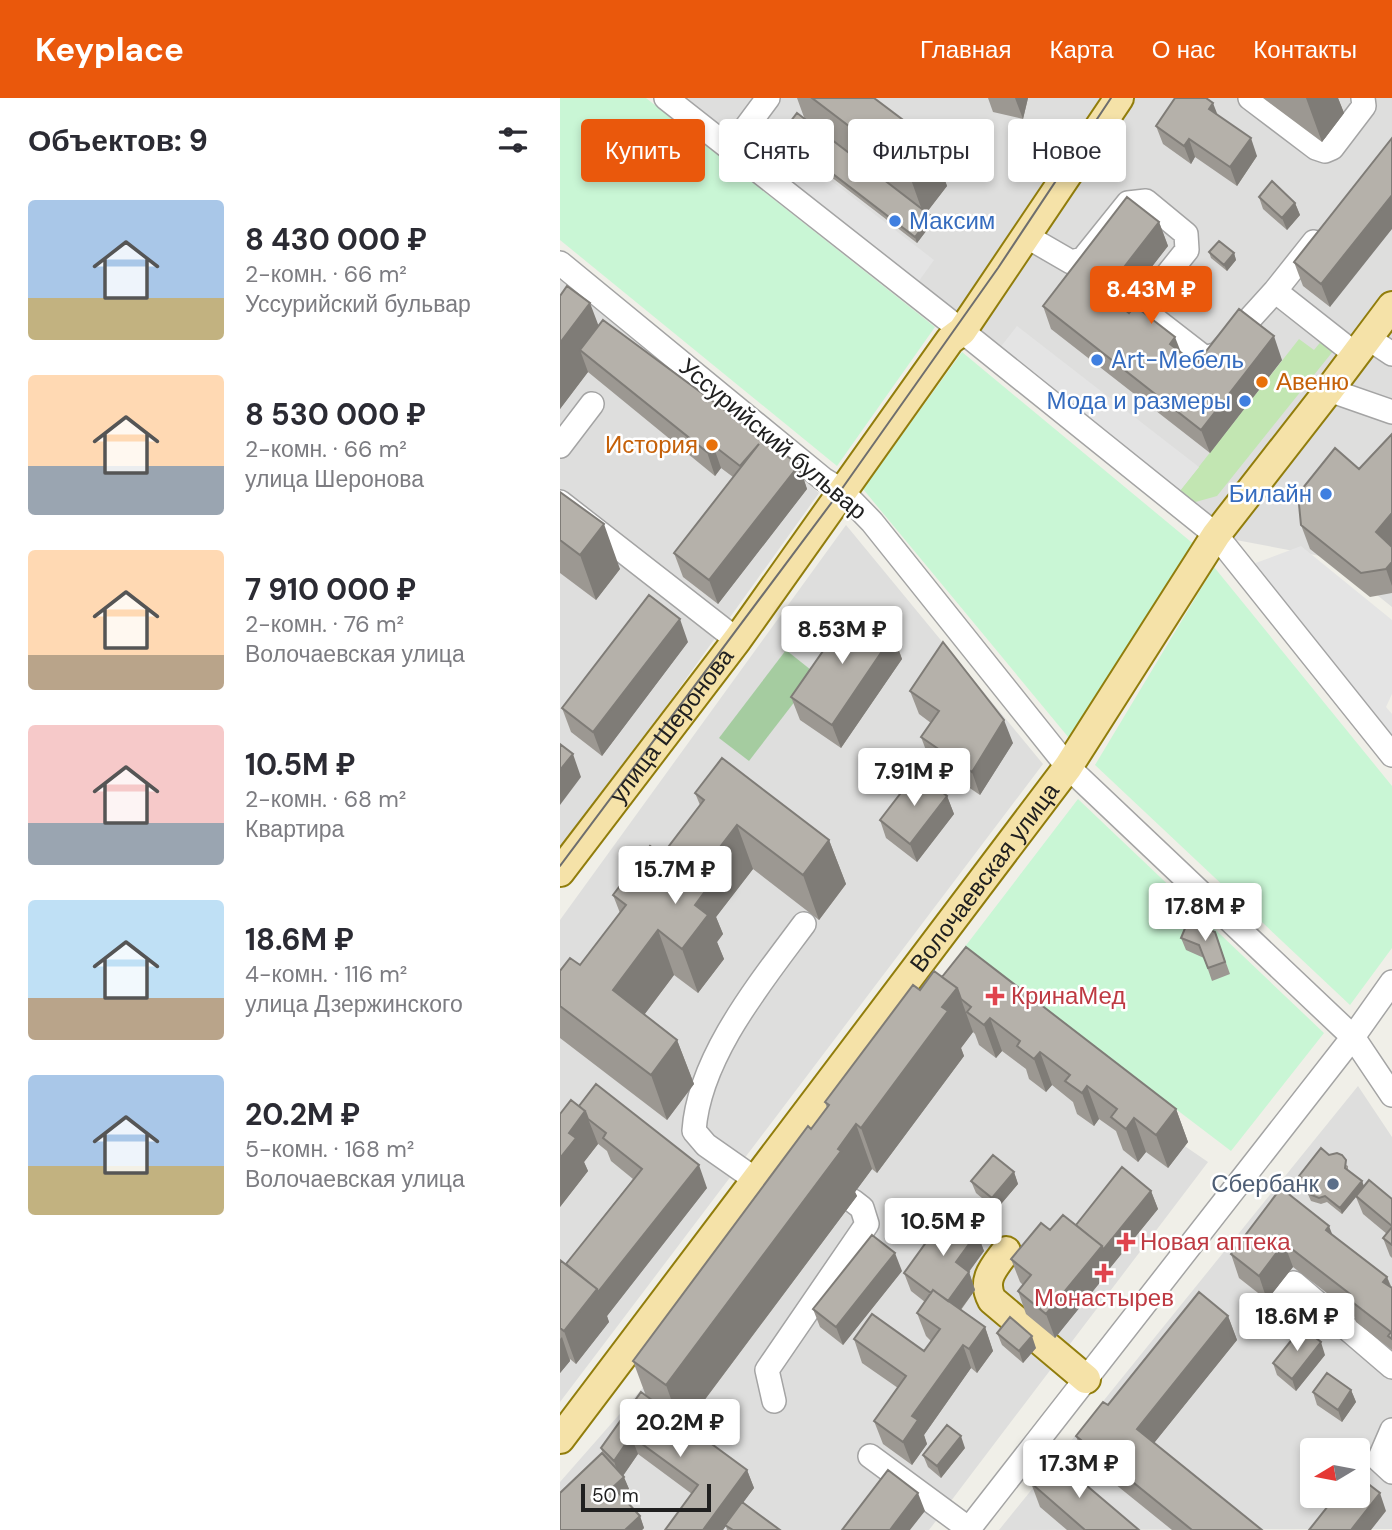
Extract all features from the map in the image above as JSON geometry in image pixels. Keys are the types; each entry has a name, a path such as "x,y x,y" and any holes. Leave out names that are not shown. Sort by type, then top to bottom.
{"main road":[{"name":"улица Шеронова","path":"956,332 1104,98"},
{"name":"улица Шеронова","path":"560,872 737,640 1026,236 1119,98"},
{"name":"Волочаевская улица","path":"560,1439 756,1180 791,1150 1068,767 1216,535 1392,306"},
{"path":"1006,1251 987,1279 992,1300 1086,1379"}],"street":[{"path":"666,98 719,140"},
{"path":"752,119 768,98"},
{"path":"1250,98 1316,148 1325,150 1332,148 1364,106 1363,98"},
{"path":"771,182 956,332 1216,535 1392,755"},
{"path":"1026,236 1071,262 1083,259 1128,203 1146,201 1186,234 1187,250 1146,301 1147,313 1205,358 1218,354 1275,291 1325,228"},
{"name":"Уссурийский бульвар","path":"564,273 842,491 872,522 1068,767 1353,1037 1392,1095"},
{"path":"1275,291 1361,346 1392,354"},
{"path":"1329,390 1392,412"},
{"path":"560,446 593,404"},
{"path":"560,502 737,640"},
{"path":"756,1180 706,1145 694,1131 696,1110 723,1040 804,923"},
{"path":"870,1456 968,1529 1353,1037 1392,982"},
{"path":"774,1401 767,1370 867,1224 862,1208 853,1201"},
{"path":"1263,1322 1294,1283 1392,1367"},
{"path":"1392,1430 1379,1460 1392,1472"}],"shaded area":[{"path":"681,98 1392,98 1392,607 1331,558 1236,540 787,182 834,182 834,119 719,119 719,128"},
{"path":"786,182 833,182 934,260 916,285"},
{"path":"560,277 819,493 560,855"},
{"path":"1017,326 1199,467 1179,492 999,349"},
{"path":"846,525 1043,764 560,1402 560,920"},
{"path":"1301,546 1392,620 1392,694 1386,707 1392,714 1392,741 1253,564"},
{"path":"979,1005 1208,1162 929,1530 560,1530 560,1482"},
{"path":"1358,1086 1392,1137 1392,1529 999,1530"}],"green space":[{"path":"560,98 646,98 673,119 581,119 581,182 705,182 705,145 719,156 719,182 752,182 935,327 837,466 560,240"},
{"path":"1299,339 1314,350 1323,339 1334,350 1217,496 1192,503 1179,492"},
{"path":"962,352 1196,546 1069,738 863,489"},
{"path":"1214,567 1392,786 1392,948 1350,1005 1095,765"},
{"path":"786,650 816,674 749,761 719,738"},
{"path":"1078,799 1324,1033 1231,1151 964,948"}],"building":[{"path":"812,98 874,98 902,119 848,119 848,125"},
{"path":"1175,98 1206,98 1213,103 1209,109 1251,138 1230,167 1189,139 1184,146 1156,126"},
{"path":"797,113 805,119 792,119"},
{"path":"1392,138 1392,195 1321,284 1294,262"},
{"path":"834,141 848,152 848,182 887,182 931,216 915,237 834,175"},
{"path":"1272,181 1295,203 1282,218 1259,197"},
{"path":"1127,197 1159,222 1104,293 1129,313 1135,306 1175,337 1170,344 1196,364 1239,309 1274,336 1201,430 1043,306"},
{"path":"1219,241 1234,253 1224,265 1209,252"},
{"path":"567,286 590,303 560,343 560,296"},
{"path":"603,320 799,465 709,580 674,553 759,444 740,466 713,445 707,452 580,350"},
{"path":"1392,434 1392,513 1376,532 1392,547 1392,562 1386,569 1361,573 1301,525 1298,494 1335,448 1359,469"},
{"path":"560,492 604,524 580,555 560,540"},
{"path":"649,595 680,619 593,732 562,708"},
{"path":"853,608 893,635 832,725 791,697"},
{"path":"943,642 1004,720 972,772 921,737 939,711 910,691"},
{"path":"560,744 573,754 560,770"},
{"path":"722,758 829,840 803,875 737,825 694,881 706,890 695,905 708,915 682,949 658,930 613,990 677,1040 651,1075 560,1006 560,971 570,958 580,965 626,905 613,895 650,846 662,855 704,800 695,793"},
{"path":"917,772 947,796 910,844 880,820"},
{"path":"1188,921 1215,932 1225,962 1208,968 1199,945 1181,938"},
{"path":"966,947 1176,1109 1156,1135 1134,1118 1126,1129 1111,1117 1117,1109 1087,1086 1082,1093 1065,1081 1070,1075 1040,1052 1034,1059 1017,1046 1020,1041 990,1018 984,1025 967,1012 971,1007 961,999 957,988 942,977"},
{"path":"934,971 957,988 942,1007 948,1011 861,1128 856,1124 838,1149 841,1151 666,1385 633,1361 808,1126 811,1129 829,1105 825,1102 913,985 920,990"},
{"path":"596,1084 699,1165 598,1292 566,1264 642,1169 603,1138 606,1133 588,1119 579,1106"},
{"path":"571,1100 585,1111 569,1133 576,1138 560,1158 560,1114"},
{"name":"Сбербанк","path":"1321,1148 1329,1155 1342,1155 1346,1160 1345,1168 1362,1181 1340,1208 1325,1196 1319,1198 1309,1194 1306,1190 1307,1182 1299,1176"},
{"path":"993,1155 1014,1172 992,1198 971,1181"},
{"path":"1122,1167 1151,1191 1103,1250 1102,1246 1076,1225"},
{"path":"1369,1180 1392,1199 1392,1226 1356,1196"},
{"path":"1281,1188 1329,1226 1326,1230 1387,1277 1383,1282 1392,1288 1392,1339 1388,1336 1391,1332 1347,1298 1350,1294 1284,1243 1259,1276 1231,1254"},
{"path":"948,1212 977,1233 956,1262 969,1272 948,1301 933,1290 931,1293 904,1273"},
{"path":"1063,1215 1102,1246 1046,1314 1018,1291 1031,1275 1011,1259 1041,1223 1050,1230"},
{"path":"1392,1227 1392,1245 1383,1238"},
{"path":"872,1235 895,1253 836,1327 813,1309"},
{"path":"560,1260 597,1289 564,1331 560,1328"},
{"path":"933,1290 985,1327 969,1349 963,1345 912,1416 918,1420 903,1442 874,1421 906,1376 854,1339 872,1314 924,1351 940,1329 917,1313"},
{"path":"1199,1292 1228,1316 1137,1429 1262,1530 1192,1530 1076,1436 1103,1402 1108,1405"},
{"path":"1010,1317 1032,1336 1019,1351 997,1333"},
{"path":"1302,1327 1321,1342 1292,1379 1273,1363"},
{"path":"1327,1373 1351,1390 1338,1410 1313,1392"},
{"path":"641,1392 747,1470 703,1530 665,1530 698,1485 631,1436 614,1461 601,1448"},
{"path":"947,1425 961,1436 937,1466 923,1455"},
{"path":"602,1453 624,1477 613,1487 640,1516 625,1530 560,1530 560,1493"},
{"path":"1053,1457 1139,1530 1085,1530 1031,1483"},
{"path":"888,1470 918,1493 890,1530 842,1530"},
{"path":"1370,1485 1380,1493 1370,1506"},
{"path":"742,1502 780,1530 733,1530 725,1525"},
{"path":"1326,1508 1368,1508 1351,1530 1309,1530"}],"tram line":[{"path":"560,866 841,490 998,268 1111,98"}],"place":[{"name":"Максим","path":"895,221"},
{"name":"Art-Мебель","path":"1097,360"},
{"name":"Авеню","path":"1262,382"},
{"name":"Мода и размеры","path":"1245,401"},
{"name":"История","path":"712,445"},
{"name":"Билайн","path":"1326,494"},
{"name":"КринаМед","path":"995,996"},
{"name":"Сбербанк","path":"1333,1184"},
{"name":"Новая аптека","path":"1126,1242"},
{"name":"Монастырев","path":"1104,1273"}]}
